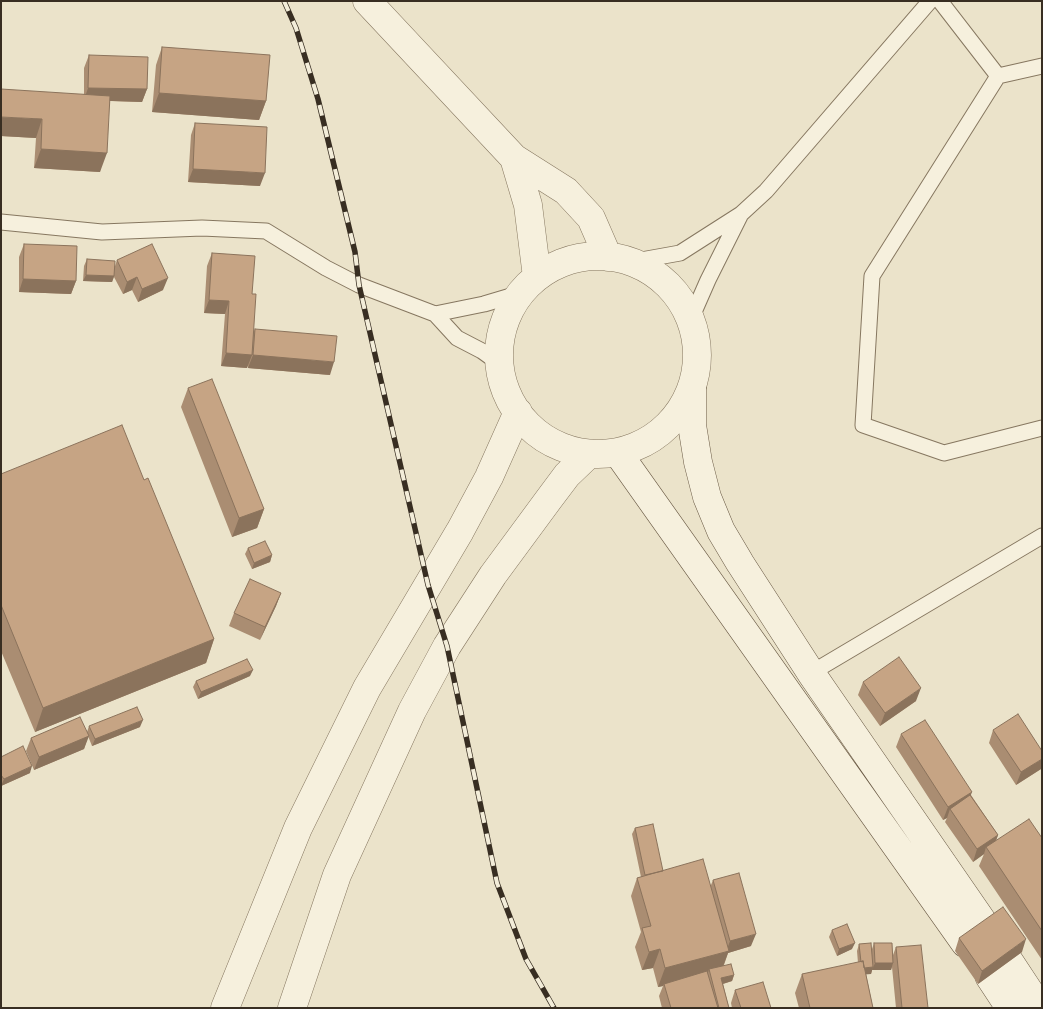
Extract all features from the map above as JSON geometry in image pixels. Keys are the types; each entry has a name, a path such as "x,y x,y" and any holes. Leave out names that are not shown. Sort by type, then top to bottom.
{"street":[{"path":"368,1 514,158 566,191 591,218 619,260"},
{"path":"514,158 528,205 529,285"},
{"path":"590,257 619,260 649,271 667,284 681,301 690,321 696,343 697,366 692,388 681,411 664,430 643,444 618,453 589,454 561,447 537,433 518,412 509,397 503,381 500,364 501,339 508,314 529,285 553,267 571,260 590,257"},
{"path":"618,453 976,935 721,531 707,497 698,462 694,434 692,388"},
{"path":"225,1008 298,828 367,688 489,477 518,412"},
{"path":"292,1008 337,876 412,711 442,654 493,575 567,475 589,454"},
{"path":"1010,1008 999,969 1040,1008"}],"lane":[{"path":"619,260 680,254 741,214 766,191 930,1"},
{"path":"940,1 998,76"},
{"path":"1042,66 998,76 872,276 863,425 944,453 1042,428"},
{"path":"690,321 741,214"},
{"path":"1,222 102,232 202,228 266,231 326,268 359,285 435,314 457,338 482,351 500,364"},
{"path":"435,314 484,304 529,285"},
{"path":"811,673 1042,536"}],"building":[{"path":"162,47 270,55 266,101 159,93"},
{"path":"89,55 148,57 147,89 88,88"},
{"path":"1,89 110,96 107,153 41,149 42,119 1,117"},
{"path":"195,123 267,127 265,173 193,169"},
{"path":"24,244 77,246 76,281 23,279"},
{"path":"152,244 168,278 142,289 137,277 127,282 117,260"},
{"path":"212,253 255,256 252,294 256,294 252,355 226,353 229,301 209,300"},
{"path":"87,259 115,261 114,276 86,275"},
{"path":"255,329 337,336 334,362 253,355"},
{"path":"212,379 264,509 239,518 188,388"},
{"path":"122,425 144,480 148,478 214,639 43,708 1,605 1,474"},
{"path":"265,541 272,555 254,563 248,548"},
{"path":"250,579 281,593 265,627 234,613"},
{"path":"899,657 921,688 885,713 863,682"},
{"path":"247,659 253,670 201,692 196,681"},
{"path":"137,707 143,720 95,739 89,726"},
{"path":"1018,714 1042,751 1042,759 1021,772 993,730"},
{"path":"80,717 89,736 39,757 31,738"},
{"path":"925,720 972,792 948,807 901,734"},
{"path":"23,746 32,766 4,779 1,775 1,757"},
{"path":"970,795 998,835 977,849 950,809"},
{"path":"1029,819 1042,838 1042,931 986,847"},
{"path":"653,824 663,871 645,875 635,828"},
{"path":"703,859 729,951 665,968 660,949 649,952 642,928 651,926 637,878"},
{"path":"739,873 756,934 730,941 713,880"},
{"path":"1003,907 1026,939 982,971 959,938"},
{"path":"847,924 855,943 839,949 832,930"},
{"path":"871,943 873,967 864,968 863,961 861,962 859,944"},
{"path":"874,943 892,943 893,963 875,963"},
{"path":"921,945 928,1008 902,1008 896,947"},
{"path":"863,961 873,1008 810,1008 802,974"},
{"path":"731,964 734,975 721,978 729,1008 719,1008 709,969"},
{"path":"707,971 718,1008 671,1008 664,984"},
{"path":"763,982 771,1008 741,1008 735,990"}],"railway":[{"path":"284,1 296,28 318,99 355,252 359,285 428,585 447,646 497,883 526,959 554,1008"}]}
